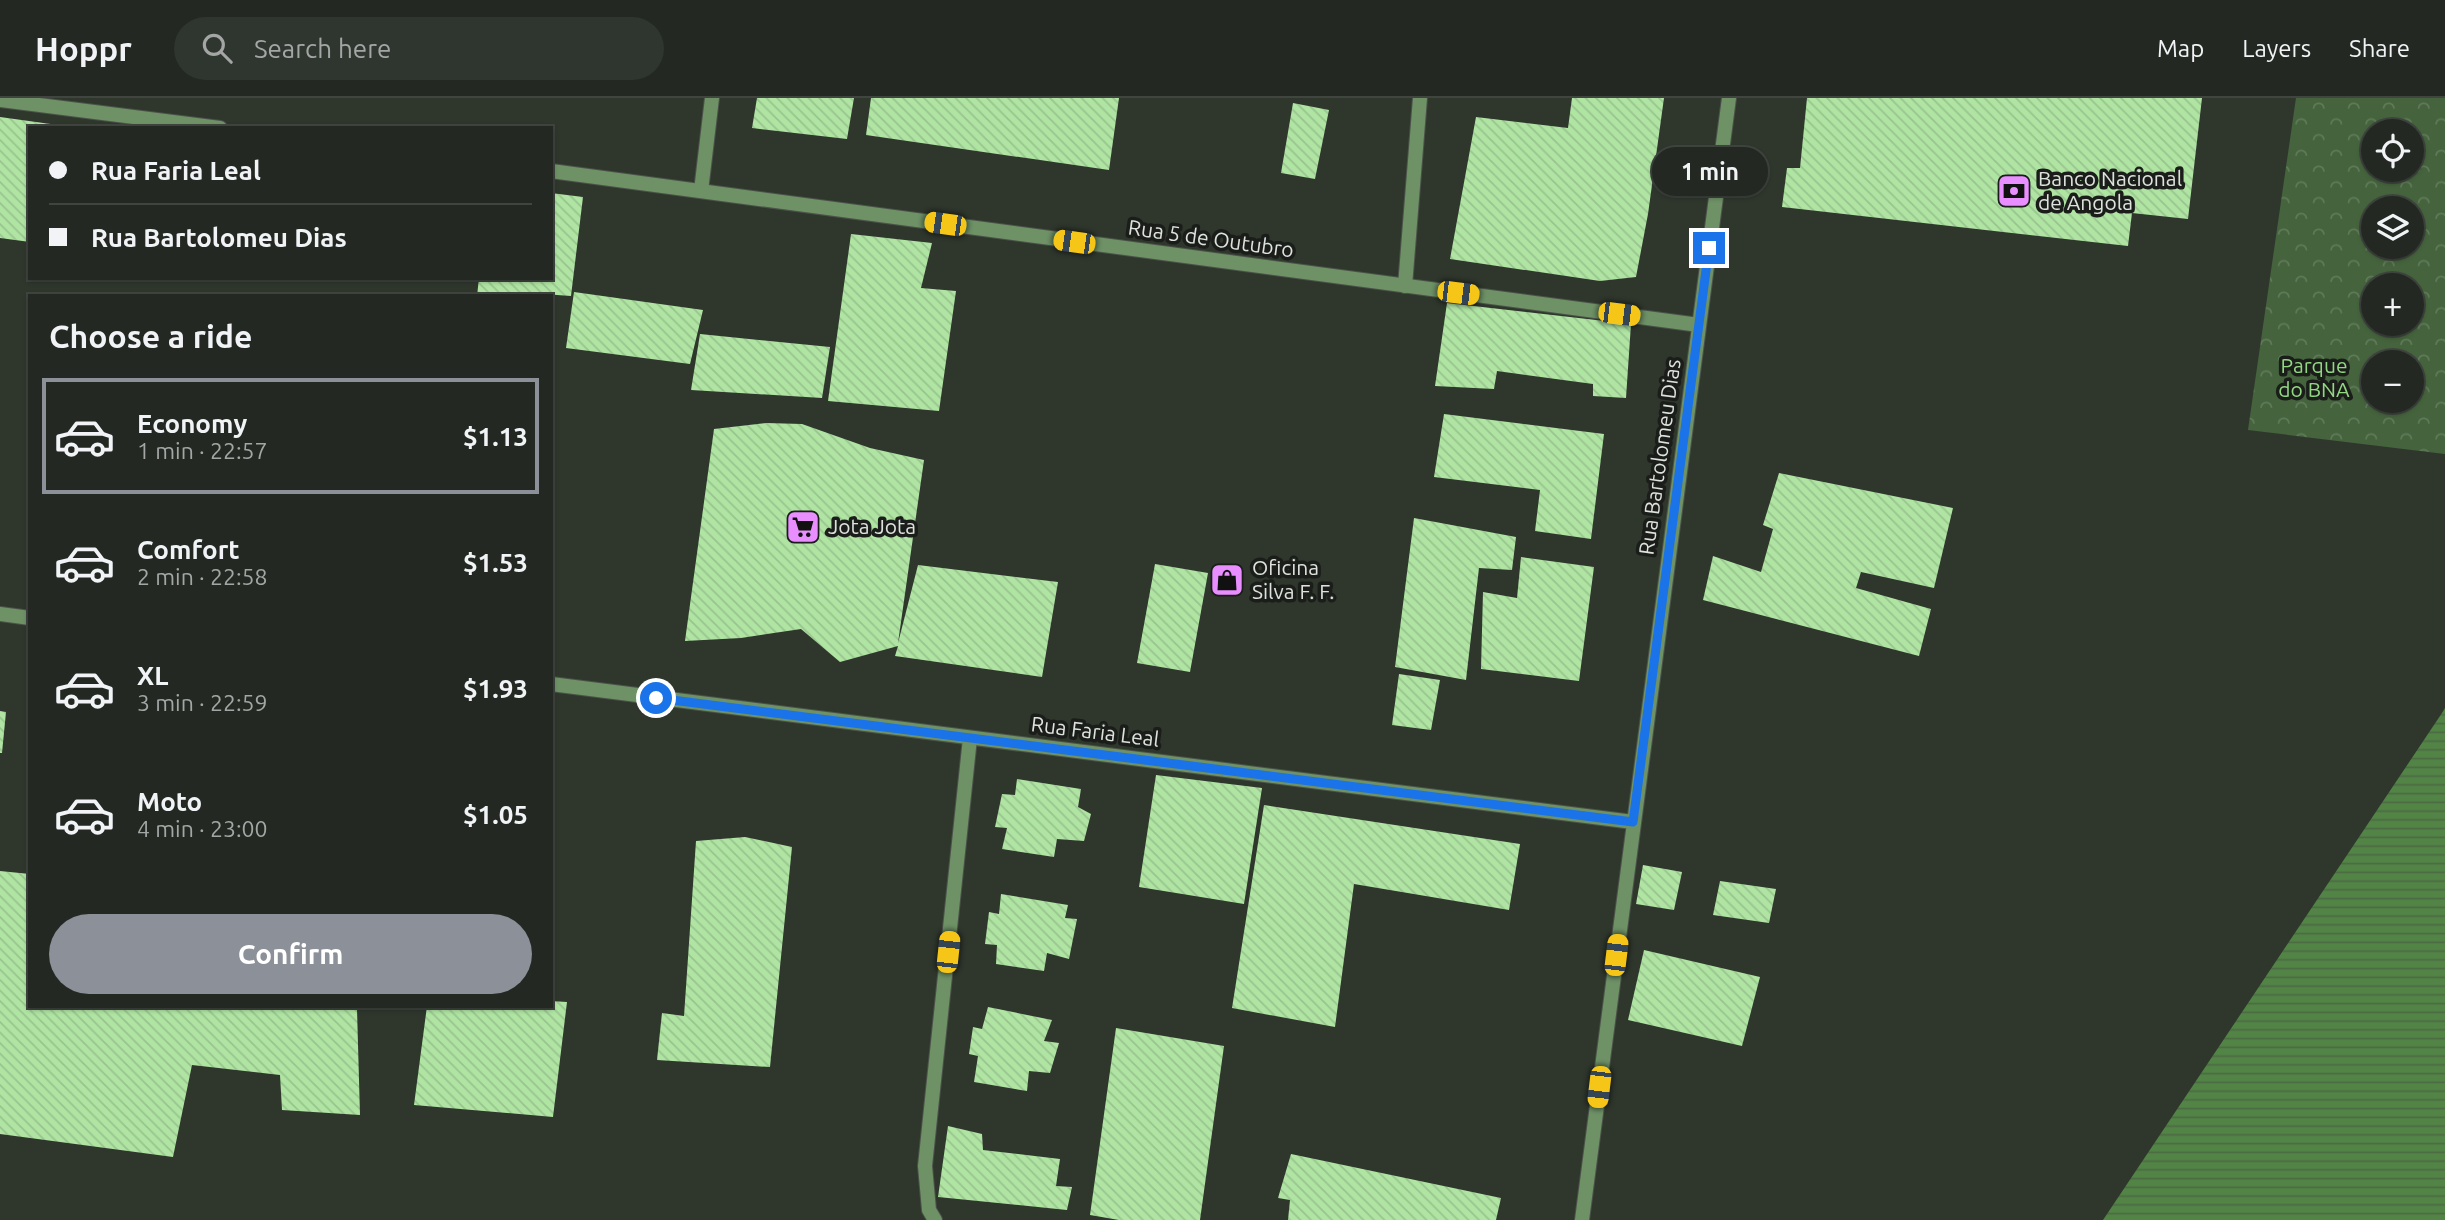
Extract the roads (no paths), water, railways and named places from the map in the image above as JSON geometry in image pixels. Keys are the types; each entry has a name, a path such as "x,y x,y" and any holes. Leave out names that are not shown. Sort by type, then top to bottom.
{"street":[{"path":"115,114 117,98"},
{"path":"701,191 712,98"},
{"path":"1405,286 1420,98"},
{"name":"Rua Bartolomeu Dias","path":"1581,1220 1729,98"},
{"path":"0,100 205,126"},
{"name":"Rua 5 de Outubro","path":"553,172 1699,325"},
{"path":"0,614 28,618"},
{"name":"Rua Faria Leal","path":"553,684 1633,822"},
{"path":"935,1220 929,1210 925,1166 970,738"}],"place":[{"name":"Banco Nacional de Angola","path":"2014,191"},
{"name":"Jota Jota","path":"803,527"},
{"name":"Oficina Silva F. F.","path":"1227,580"}],"park label":[{"name":"Parque do BNA","path":"2314,378"}]}
